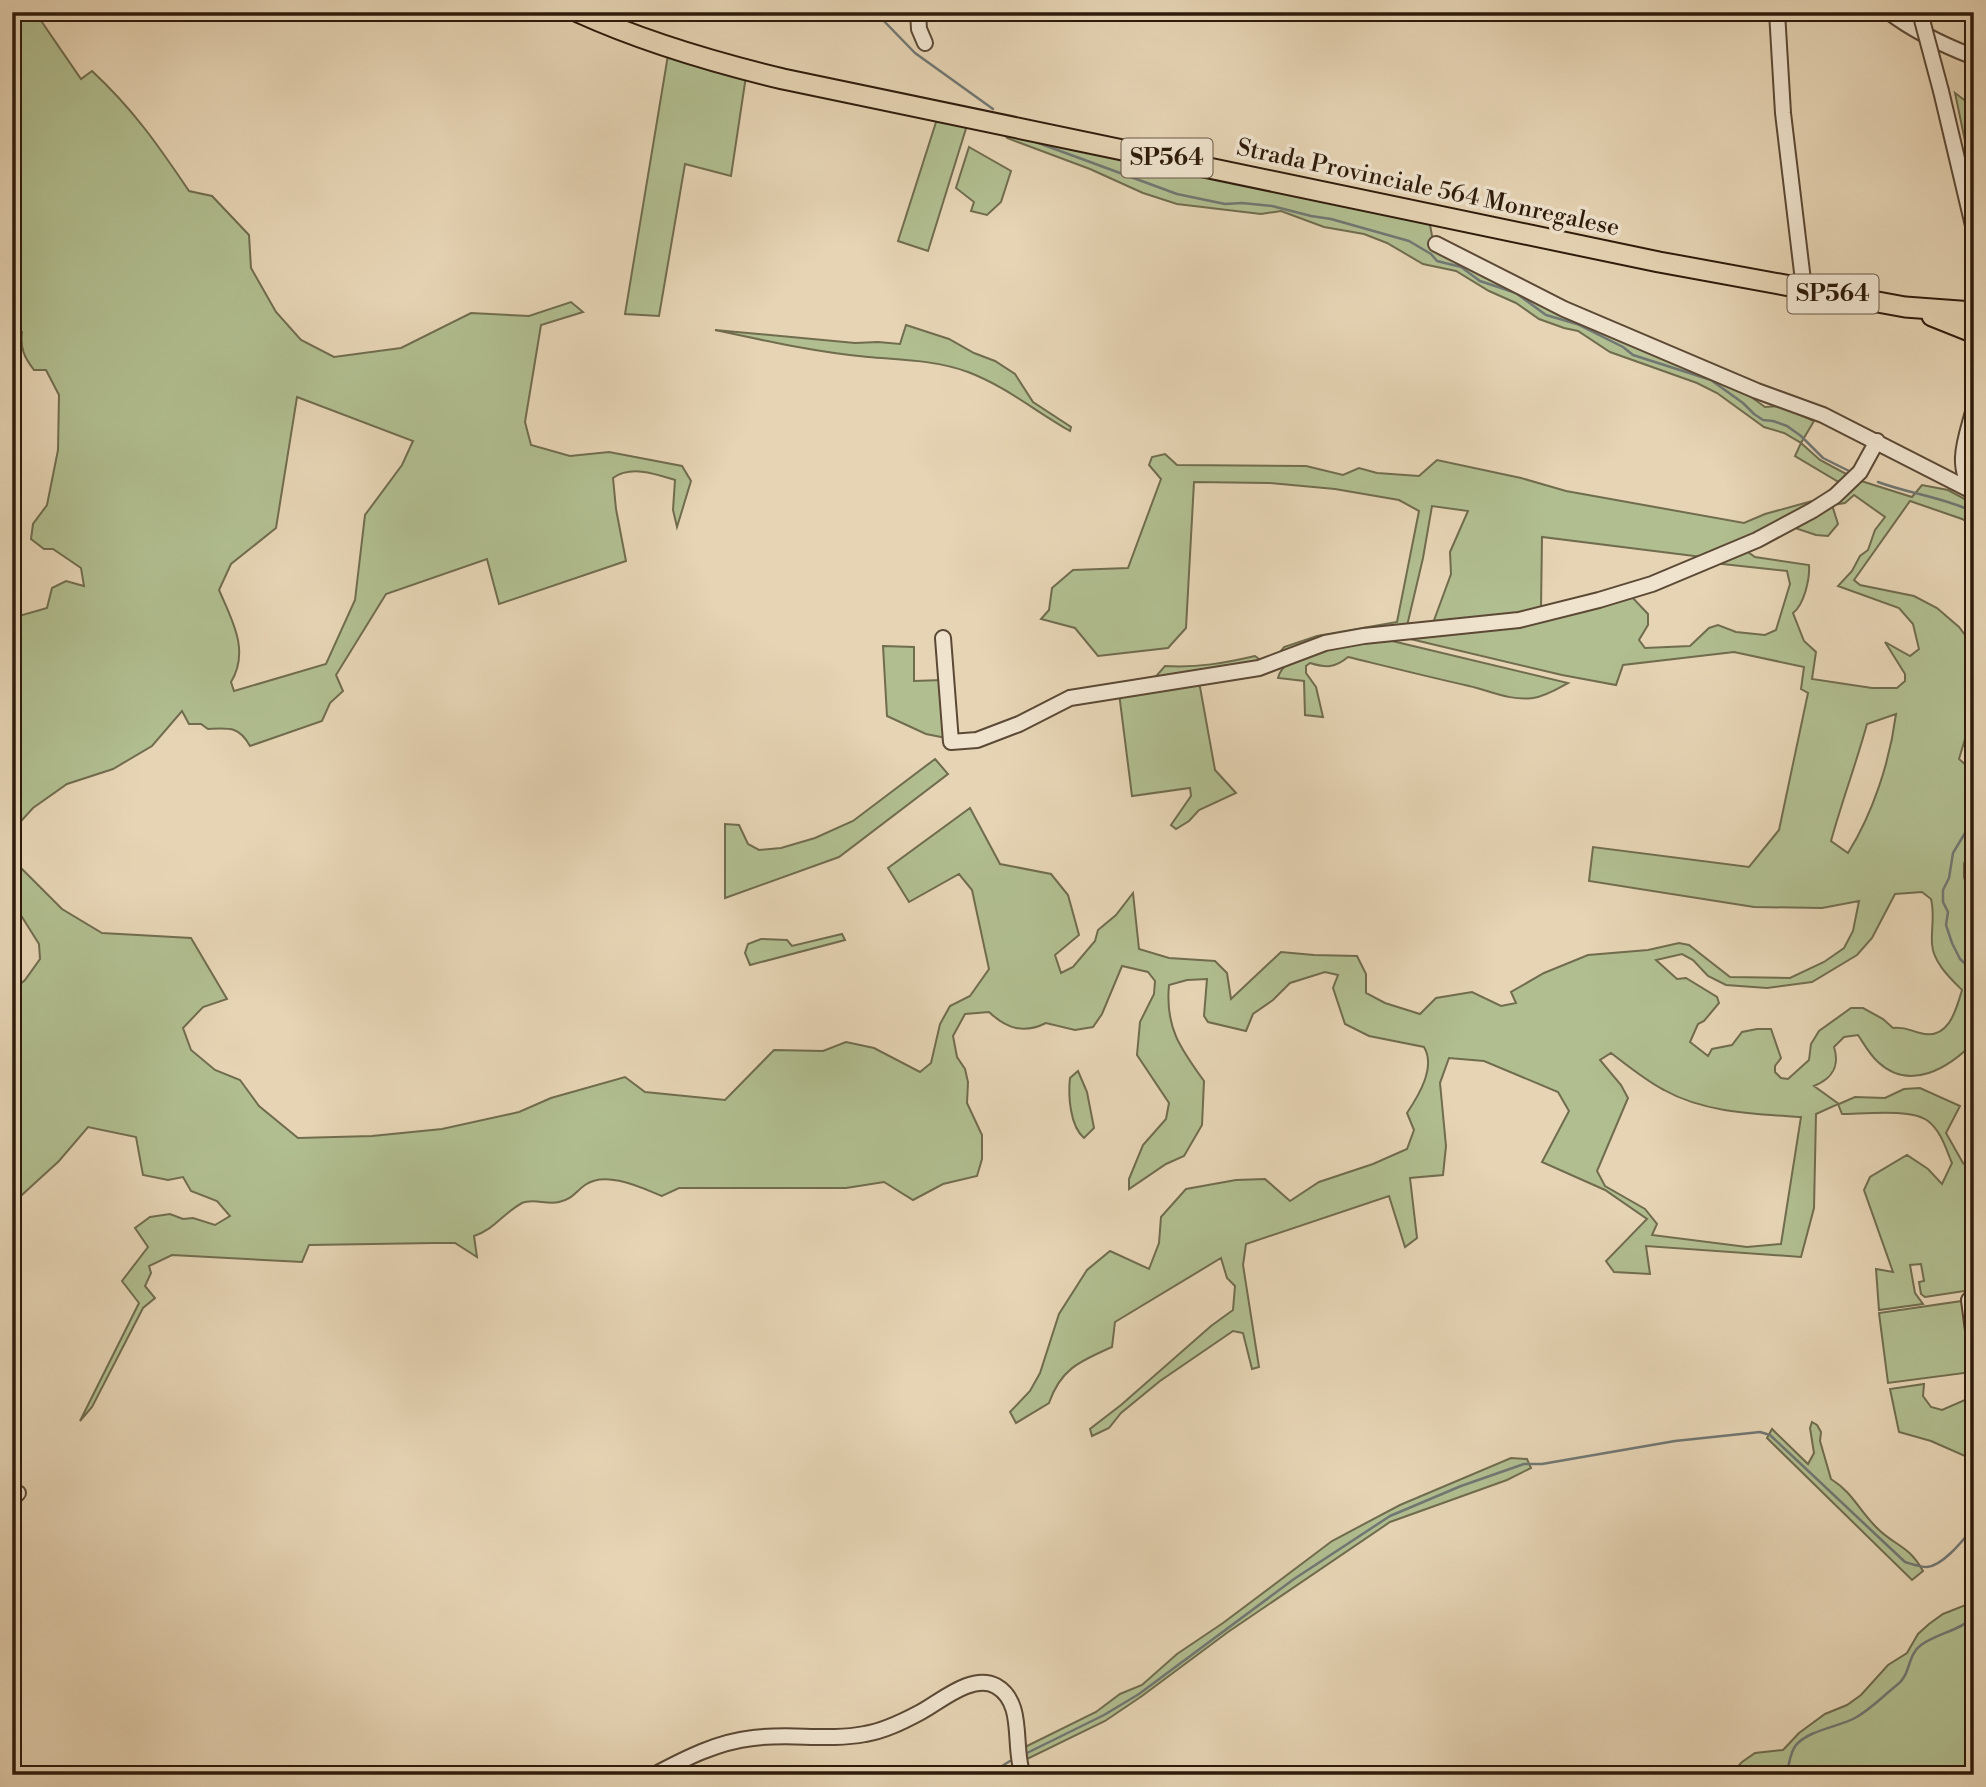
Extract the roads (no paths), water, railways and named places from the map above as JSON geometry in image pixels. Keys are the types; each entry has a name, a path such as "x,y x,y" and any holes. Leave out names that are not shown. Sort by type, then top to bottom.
{"main road":[{"name":"Strada Provinciale 564 Monregalese","path":"578,12 624,33 686,54 783,79 1659,262 1905,307 1974,312 1970,322 1973,334"},
{"name":"Strada Provinciale 564 Monregalese","path":"1905,307 1947,321 1973,334"}],"street":[{"path":"918,12 919,29 925,43"},
{"path":"1777,12 1783,113 1804,289"},
{"path":"1889,12 1909,27 1974,57"},
{"path":"1921,16 1974,230"},
{"path":"1436,244 1564,309 1757,391 1823,415 1974,492"},
{"path":"1974,408 1962,464 1965,479 1974,492"},
{"path":"943,638 951,742 977,740 1018,724 1070,698 1174,684 1259,668 1325,643 1351,638 1519,620 1652,584 1757,540 1813,510 1835,496 1860,472 1877,441"},
{"path":"1969,1300 1974,1338"},
{"path":"654,1775 694,1754 732,1741 783,1736 850,1737 886,1729 977,1683 996,1686 1012,1702 1017,1753 1023,1775"}],"waterway":[{"path":"871,12 879,16 915,53 993,109"},
{"path":"1033,141 1177,194 1225,204 1272,206 1409,241 1431,254 1437,261 1461,267 1480,281 1516,293 1546,315 1577,324 1623,347 1633,355 1711,380 1763,420 1787,426 1823,458 1851,472"},
{"path":"1878,482 1974,512"},
{"path":"1974,818 1953,853 1949,878 1943,890 1943,902 1948,912 1946,925 1952,943 1960,959 1974,972"},
{"path":"1025,1754 1104,1715 1139,1694 1294,1579 1390,1516 1461,1486 1524,1464 1542,1464 1675,1441 1760,1432 1770,1435 1905,1562 1924,1567 1940,1562 1974,1527"},
{"path":"1786,1775 1796,1745 1816,1732 1848,1721 1866,1711 1901,1681 1913,1654 1921,1645 1962,1626 1974,1617"},
{"path":"988,1775 1010,1761"}]}
